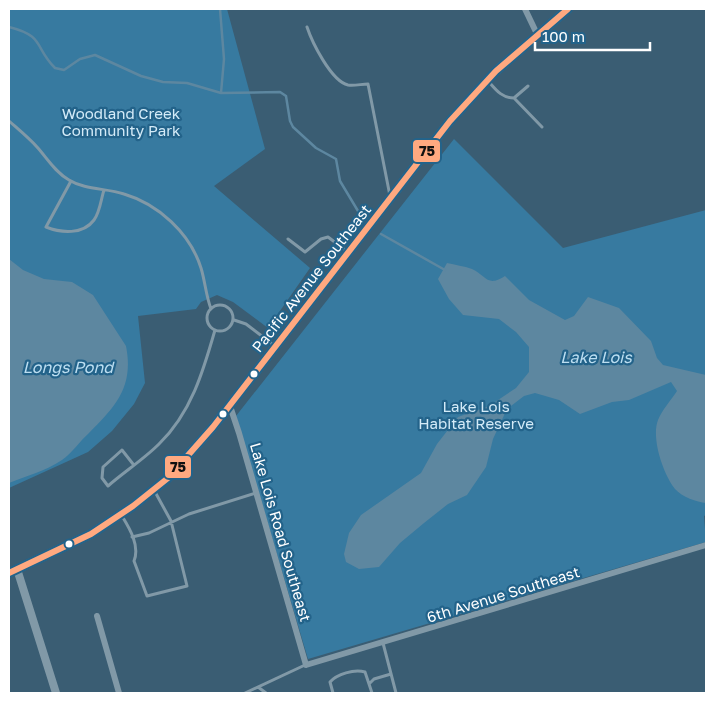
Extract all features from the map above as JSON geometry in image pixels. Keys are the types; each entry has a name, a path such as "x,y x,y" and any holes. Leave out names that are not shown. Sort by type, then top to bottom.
{"main road":[{"name":"Pacific Avenue Southeast","path":"13,571 78,541 121,515 154,490 192,453 450,122 487,80 537,34 568,9"}],"street":[{"path":"525,9 537,34"},
{"name":"Lake Lois Road Southeast","path":"230,406 306,665"},
{"name":"6th Avenue Southeast","path":"306,665 706,545"},
{"path":"13,571 56,693"},
{"path":"97,616 119,693"}],"lane":[{"path":"307,27 312,41 335,77 348,85 368,84 390,199"},
{"path":"487,80 501,95 514,98 542,127"},
{"path":"514,98 528,86"},
{"path":"9,121 36,146 60,174 71,181 124,193 141,200 157,210 177,228 201,266 211,309"},
{"path":"71,181 46,227 64,232 81,230 98,214 104,190"},
{"path":"288,239 305,252 321,239 328,238 349,252"},
{"path":"216,305 225,306 232,311 234,320 228,329 215,330 207,320 211,309 216,305"},
{"path":"234,320 246,324 275,347"},
{"path":"133,464 122,450 103,467 102,478 108,486 158,445 176,425 202,375 215,330"},
{"path":"121,515 132,537 137,554 134,561 147,596 187,586 171,521 154,490"},
{"path":"132,537 149,533 171,521 257,493"},
{"path":"382,643 396,693"},
{"path":"245,693 306,665"},
{"path":"333,693 330,682 334,677 359,670 365,672 372,693"},
{"path":"369,684 374,679 391,674"},
{"path":"258,687 266,693"}],"green space":[{"name":"Woodland Creek Community Park","path":"9,9 227,9 265,149 214,186 310,268 268,328 233,302 217,295 201,302 196,309 138,316 145,383 134,404 112,431 88,452 9,488"},
{"name":"Lake Lois Habitat Reserve","path":"454,139 563,248 706,210 706,515 704,516 706,542 308,659 236,416"}],"water":[{"name":"Longs Pond","path":"9,259 23,270 44,279 72,282 93,295 126,346 128,360 125,384 121,395 107,414 73,450 62,460 49,467 9,483"},
{"name":"Lake Lois","path":"447,263 472,269 490,281 505,276 529,300 565,320 574,316 588,297 619,308 651,341 657,358 663,365 706,375 706,503 690,499 675,489 666,474 659,456 656,428 658,420 677,391 671,382 629,400 612,402 580,414 559,400 535,393 524,396 507,409 493,439 486,467 467,495 448,504 424,523 400,543 379,567 359,569 346,562 344,554 349,533 361,515 421,473 437,444 458,417 489,406 516,388 529,372 529,347 516,332 499,319 463,315 449,299 438,279"}],"waterway":[{"path":"220,9 224,59 221,93"},
{"path":"9,27 20,30 34,38 48,61 55,68 64,70 80,59 95,55 141,76 163,82 187,83 221,93 280,92 286,96 290,121 293,127 316,148 336,159 340,181 358,211"},
{"path":"381,234 445,270"}],"transit line":[{"name":"75","path":"9,573 91,534 133,506 168,478 213,427 450,121 496,71 568,9"}]}
